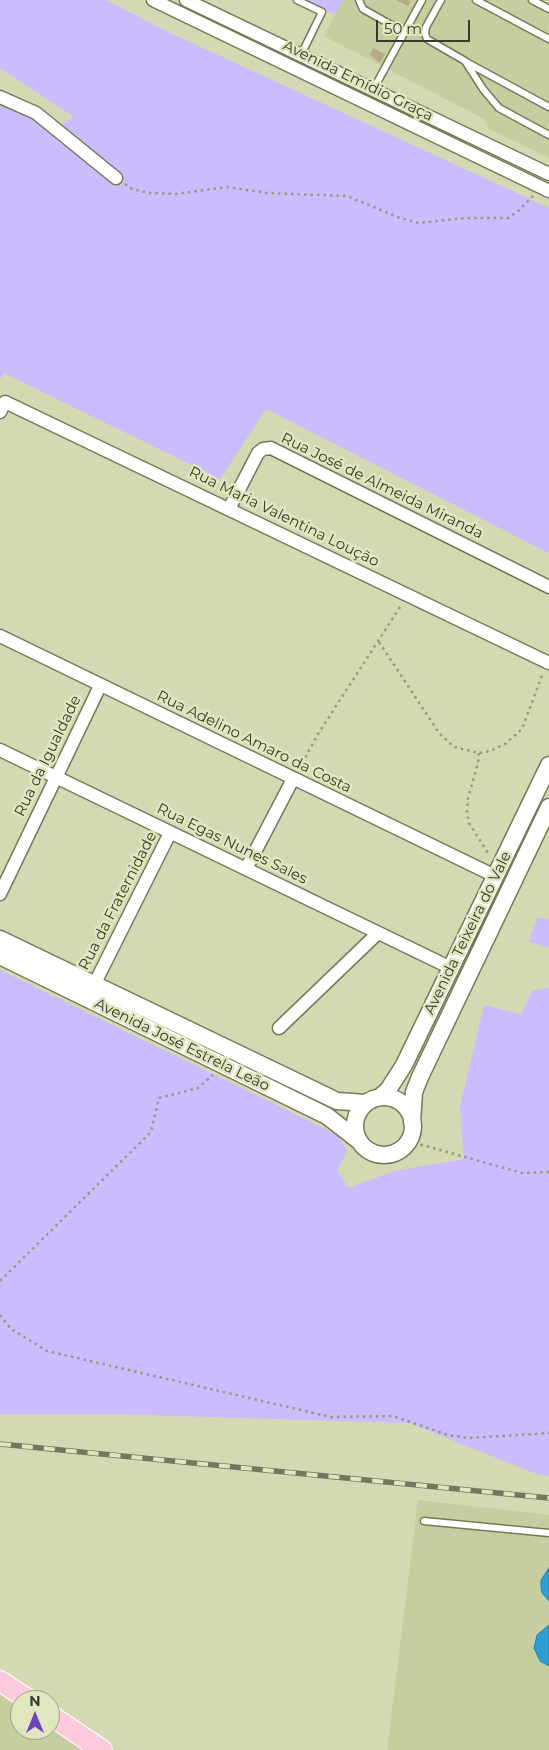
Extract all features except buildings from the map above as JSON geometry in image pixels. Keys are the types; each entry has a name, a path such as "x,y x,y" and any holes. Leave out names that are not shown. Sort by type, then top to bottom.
{"main road":[{"path":"0,1681 13,1690"},
{"path":"60,1721 102,1750"}],"street":[{"name":"Avenida Emídio Graça","path":"152,0 545,188"},
{"name":"Avenida Emídio Graça","path":"186,0 549,174"},
{"path":"0,98 36,113 116,178"},
{"name":"Rua Maria Valentina Loução","path":"2,407 229,509 548,662"},
{"name":"Rua José de Almeida Miranda","path":"229,509 258,453 264,449 271,448 549,587"},
{"name":"Rua Adelino Amaro da Costa","path":"0,636 294,779 497,873"},
{"name":"Rua da Igualdade","path":"0,894 100,686"},
{"name":"Rua Egas Nunes Sales","path":"0,750 451,968"},
{"name":"Avenida Teixeira do Vale","path":"359,1142 356,1134 356,1117 373,1100 388,1090 404,1065 549,765"},
{"path":"246,869 294,779"},
{"name":"Avenida Teixeira do Vale","path":"408,1141 412,1122 414,1092 420,1077 549,807"},
{"name":"Rua da Fraternidade","path":"94,985 170,832"},
{"path":"279,1028 378,933"},
{"name":"Avenida José Estrela Leão","path":"0,938 337,1101 373,1100"},
{"name":"Avenida José Estrela Leão","path":"0,956 327,1116 359,1142"},
{"path":"373,1100 389,1098 405,1106 412,1122"},
{"path":"359,1142 374,1154 384,1155 402,1149 408,1141"}],"lane":[{"path":"296,0 322,12 301,55"},
{"path":"359,0 362,9 404,32"},
{"path":"373,90 422,0"},
{"path":"441,0 426,27 425,37 430,42 549,107"},
{"path":"476,0 549,39"},
{"path":"532,0 549,9"},
{"path":"464,61 483,89 500,108 549,135"},
{"path":"424,1521 549,1533"}],"path":[{"path":"116,178 132,189 149,193 174,194 227,188 267,193 347,196 400,218 419,223 464,218 508,218 545,188"},
{"path":"294,779 318,734 408,595"},
{"path":"378,642 439,733 454,747 479,752 490,751 505,744 522,730 548,662"},
{"path":"479,752 478,763 468,798 469,823 497,873"},
{"path":"0,1281 151,1132 159,1098 198,1088 223,1065"},
{"path":"408,1141 522,1174 549,1172"},
{"path":"0,1315 11,1329 46,1351 331,1417 393,1416 448,1435 469,1438 549,1432"}],"shaded area":[{"path":"0,0 106,0 164,30 549,208 549,553 266,409 220,479 4,373 0,379 0,99 22,110 50,132 74,117 0,68"},
{"path":"307,0 343,0 335,14"},
{"path":"343,0 549,0 549,158 489,129 484,119 324,36"},
{"path":"537,918 549,919 549,947 529,942"},
{"path":"0,970 338,1135 347,1151 337,1171 349,1188 394,1171 464,1159 460,1107 484,1005 521,1014 532,991 549,988 549,1476 537,1474 409,1423 112,1414 0,1414"},
{"path":"418,1500 549,1515 549,1750 387,1750"},
{"path":"0,1691 10,1698 10,1740 60,1740 60,1732 87,1750 0,1750"}],"water":[{"path":"549,1568 549,1601 542,1593 541,1580"},
{"path":"549,1625 549,1666 540,1661 534,1648 537,1635"}],"railway":[{"path":"0,1444 549,1498"}]}
